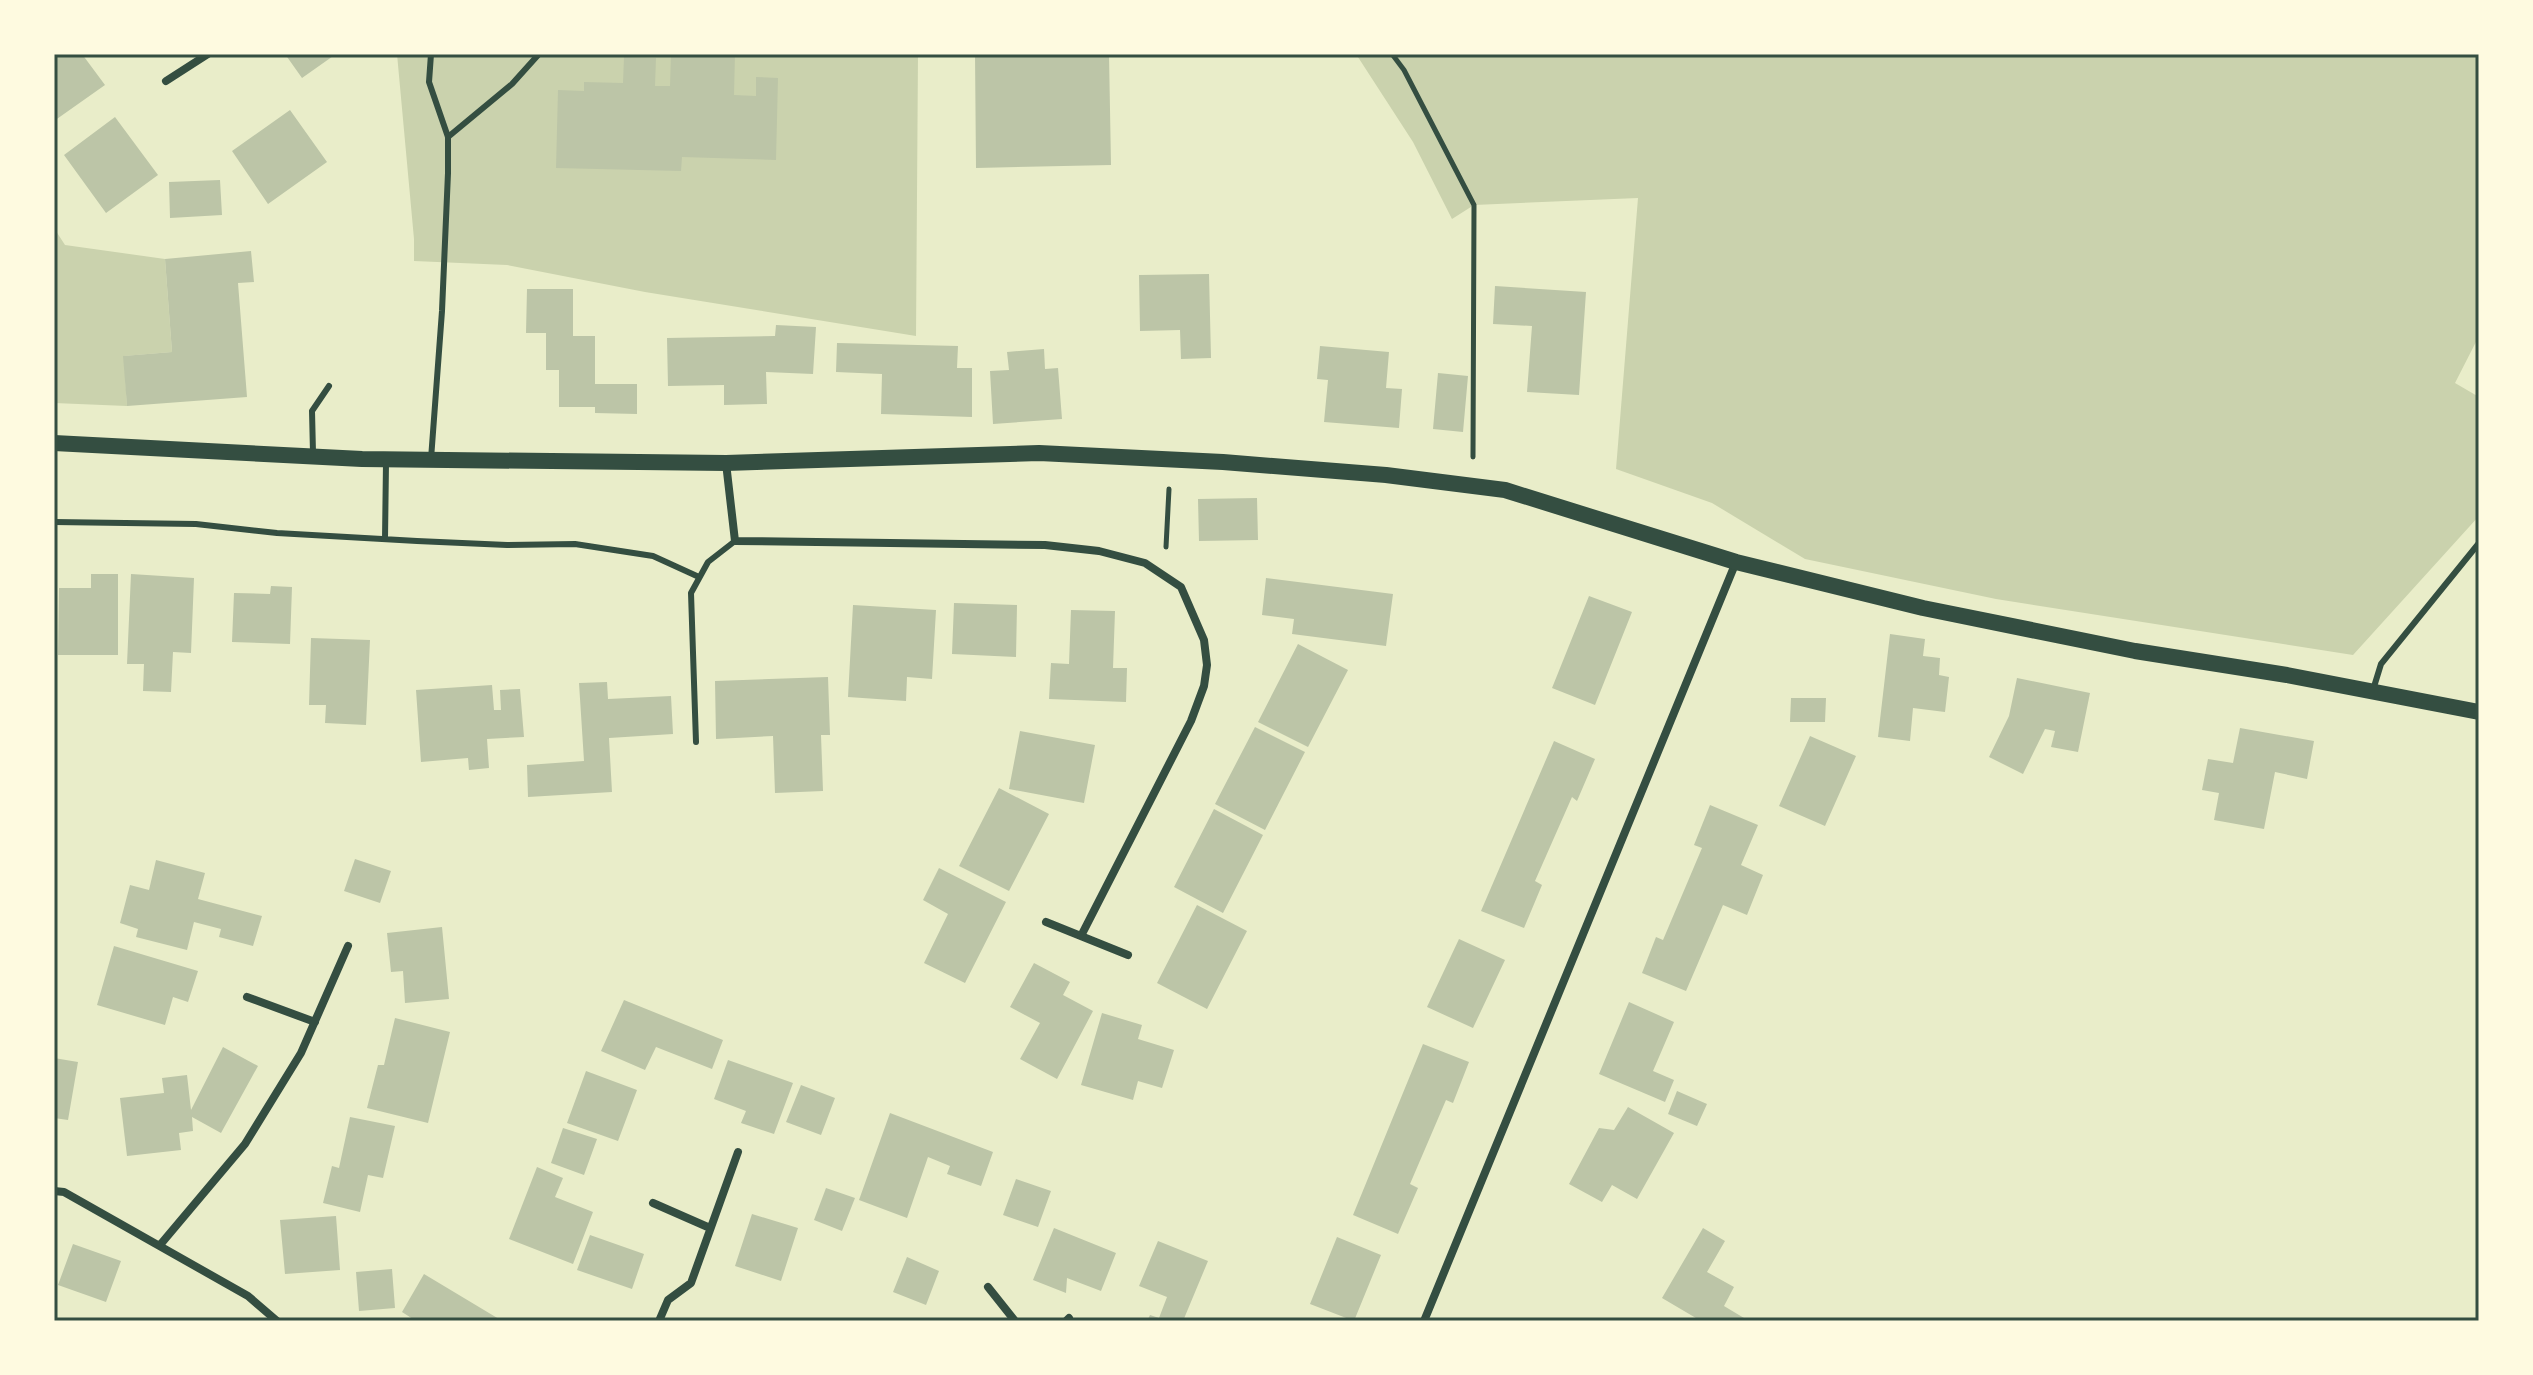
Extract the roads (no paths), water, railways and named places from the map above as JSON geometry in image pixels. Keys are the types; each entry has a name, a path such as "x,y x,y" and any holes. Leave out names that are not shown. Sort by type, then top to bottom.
{"main road":[{"path":"54,443 314,457 726,463 1039,453 1386,475 1505,490 1736,562 1923,608 2104,645 2373,690 2479,712"}],"street":[{"path":"166,81 208,54"},
{"path":"726,463 735,541 1045,545 1115,555 1145,563 1181,587 1204,640 1207,665 1204,686 1191,721 1081,936"},
{"path":"1424,1321 1736,562"},
{"path":"1046,922 1128,955"},
{"path":"160,1245 245,1144 301,1053 348,946"},
{"path":"247,997 315,1022"},
{"path":"659,1321 668,1300 691,1283 738,1152"},
{"path":"54,1191 64,1192 248,1296 277,1321"},
{"path":"653,1203 710,1228"},
{"path":"988,1287 1015,1321"}],"lane":[{"path":"431,54 429,82 448,137 442,311 431,459"},
{"path":"448,137 512,84 539,54"},
{"path":"314,457 312,411 329,386"},
{"path":"385,539 386,459"},
{"path":"54,522 196,524 277,533 385,539 507,545 575,544 653,556 699,577"},
{"path":"696,742 691,593 708,562 735,541"},
{"path":"2373,690 2381,664 2479,543"}]}
